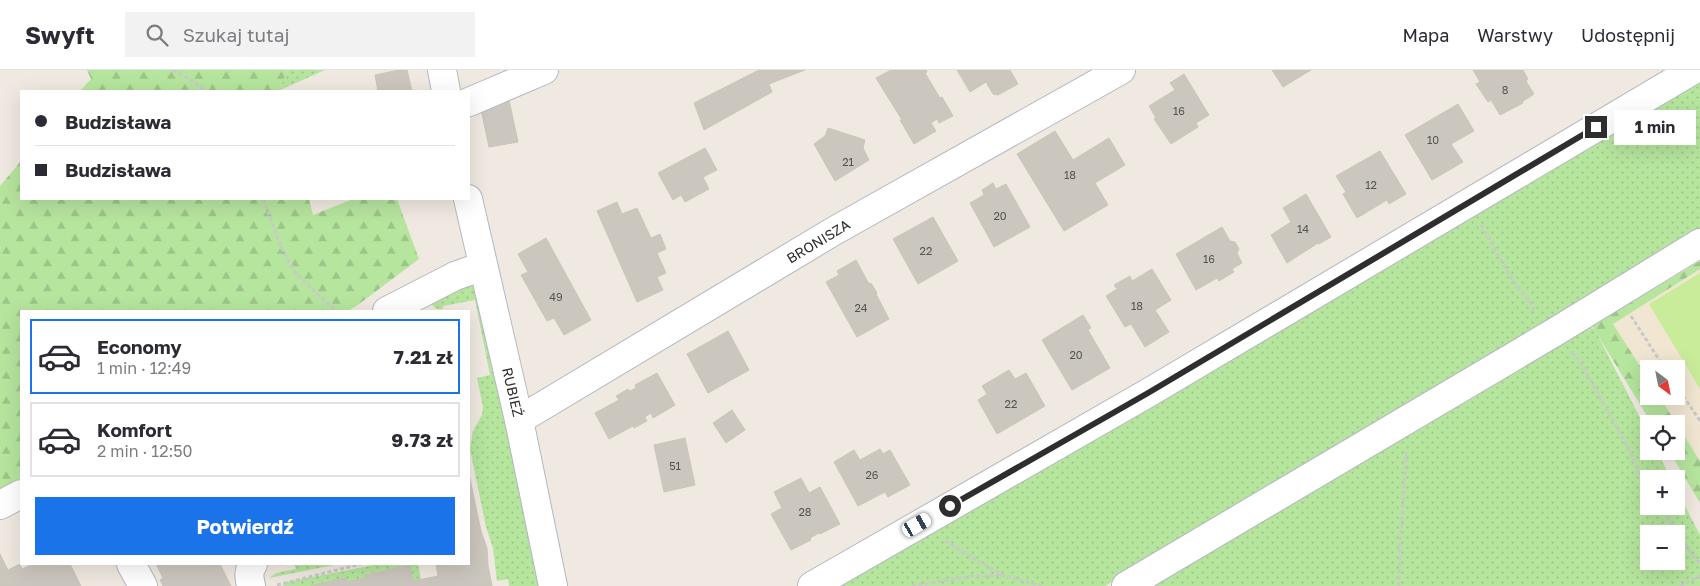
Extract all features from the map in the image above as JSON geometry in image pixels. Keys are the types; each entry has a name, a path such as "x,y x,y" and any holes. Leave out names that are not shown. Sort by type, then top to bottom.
{"street":[{"path":"442,70 446,90"},
{"path":"470,102 544,70"},
{"name":"BRONISZA","path":"520,420 834,231 1121,70"},
{"path":"812,586 1148,393 1693,70"},
{"name":"RUBIEŻ","path":"468,200 520,420 553,586"},
{"path":"1126,586 1700,244"},
{"path":"389,310 455,276 483,266"},
{"path":"0,505 20,495"},
{"path":"132,565 142,586"},
{"path":"251,586 249,570 252,565"}],"path":[{"path":"173,70 195,82 203,90"},
{"path":"263,200 282,249 296,274 335,310"},
{"path":"1468,203 1515,284 1529,300 1537,318 1555,332 1580,360 1631,454 1640,476"},
{"path":"1629,314 1660,360"},
{"path":"1685,399 1700,422"},
{"path":"1695,414 1700,411"},
{"path":"1399,586 1399,552 1405,488 1407,419"},
{"path":"1666,515 1690,552 1700,563"},
{"path":"917,525 1002,575 1041,586"},
{"path":"274,586 357,565"},
{"path":"912,586 973,576 1002,575"},
{"path":"1680,586 1700,576"}],"shaded area":[{"path":"1700,261 1700,491 1681,460 1685,460 1685,415 1652,415 1645,405 1685,405 1685,360 1640,360 1640,397 1592,326"}],"green space":[{"path":"87,70 288,70 278,90 81,90 91,79"},
{"path":"288,70 325,70 280,90 278,90"},
{"path":"1700,80 1700,237 1105,586 832,586"},
{"path":"20,162 20,200 309,200 313,215 350,200 397,200 419,259 349,310 20,310 20,479 0,489 0,186"},
{"path":"1700,261 1700,269 1613,324 1640,366 1640,404 1592,326"},
{"path":"1700,273 1700,389 1685,364 1685,360 1683,360 1649,304"},
{"path":"468,280 482,285 544,586 509,586 508,579 497,581 493,548 486,527 470,449 473,431 482,415 483,407 477,378 490,375 475,300 443,306 443,309 438,309 431,304 429,299"},
{"path":"1584,323 1595,330 1640,418 1640,460 1662,460 1666,470 1640,470 1640,515 1685,515 1685,506 1700,535 1700,586 1141,586"},
{"path":"1640,405 1665,405 1671,415 1646,415"},
{"path":"1685,437 1700,461 1700,503 1685,478 1685,470 1680,470 1674,460 1685,460"},
{"path":"294,565 334,565 269,578 276,573 296,569"},
{"path":"374,565 410,565 366,574 366,578 346,582 345,579 310,586 282,586 287,582"},
{"path":"410,565 418,565 421,579 413,581"}],"building":[{"path":"407,70 412,90 378,90 375,75"},
{"path":"759,70 805,70 769,84 772,92 704,130 694,103"},
{"path":"891,70 926,70 927,72 925,73 953,116 939,123 937,119 931,123 936,131 914,144 900,120 902,120 876,78"},
{"path":"957,70 1010,70 1018,84 998,95 993,94 986,82 970,92"},
{"path":"1272,70 1311,70 1283,87"},
{"path":"1473,70 1523,70 1528,79 1526,81 1534,94 1523,103 1500,115 1491,100 1488,102 1476,84 1480,82"},
{"path":"1184,74 1209,115 1196,123 1198,127 1171,144 1154,119 1156,118 1149,106 1175,90 1170,83"},
{"path":"509,100 518,142 489,147 480,105"},
{"path":"1458,104 1474,131 1451,144 1463,162 1432,180 1405,135"},
{"path":"828,128 865,140 863,148 869,160 835,181 814,144 825,136"},
{"path":"1055,131 1073,160 1109,138 1125,165 1095,183 1108,205 1064,231 1017,154"},
{"path":"705,148 717,170 703,177 709,189 685,202 681,195 673,200 658,173"},
{"path":"1380,151 1406,194 1389,204 1387,200 1357,218 1343,194 1346,192 1336,176"},
{"path":"993,183 996,189 1006,184 1030,227 994,247 970,203 984,195 982,190"},
{"path":"1306,194 1331,237 1287,263 1271,235 1291,222 1283,208"},
{"path":"617,202 622,214 637,208 651,238 660,234 666,249 657,253 666,273 657,277 663,290 637,302 597,211"},
{"path":"933,217 958,261 918,284 893,239"},
{"path":"1222,227 1230,241 1235,242 1239,249 1237,253 1242,263 1232,269 1234,272 1219,281 1217,278 1196,290 1176,254"},
{"path":"546,238 591,320 564,335 554,318 547,321 521,275 528,272 518,254"},
{"path":"856,260 869,284 871,283 877,293 889,319 857,337 826,282 839,275 837,271"},
{"path":"1152,269 1171,300 1155,310 1169,332 1145,347 1131,324 1125,327 1106,296 1117,289 1114,285 1130,276 1132,281"},
{"path":"1083,315 1091,328 1088,330 1110,368 1072,390 1042,340"},
{"path":"728,331 749,370 708,393 687,354"},
{"path":"1009,370 1015,379 1026,373 1045,406 997,434 978,400 987,394 982,386"},
{"path":"657,373 675,405 653,418 651,413 645,417 647,421 609,439 595,413 619,400 616,396 628,389 630,391 636,388 635,385"},
{"path":"732,410 745,430 726,443 713,423"},
{"path":"685,438 695,485 664,492 654,445"},
{"path":"880,449 883,454 890,450 910,485 888,497 885,492 858,506 834,462 854,450 860,460"},
{"path":"801,478 809,493 820,487 840,524 819,533 810,538 811,540 791,550 771,514 782,508 774,492"},
{"path":"470,479 481,531 487,548 492,586 310,586 345,578 346,582 366,578 365,575 410,565 413,581 438,576 436,565 470,565"},
{"path":"0,554 8,570 20,564 22,569 31,565 70,565 81,586 0,586"},
{"path":"156,565 220,565 231,586 163,586 160,580 163,578"}],"route":[{"path":"950,506 1148,393 1596,127"}]}
